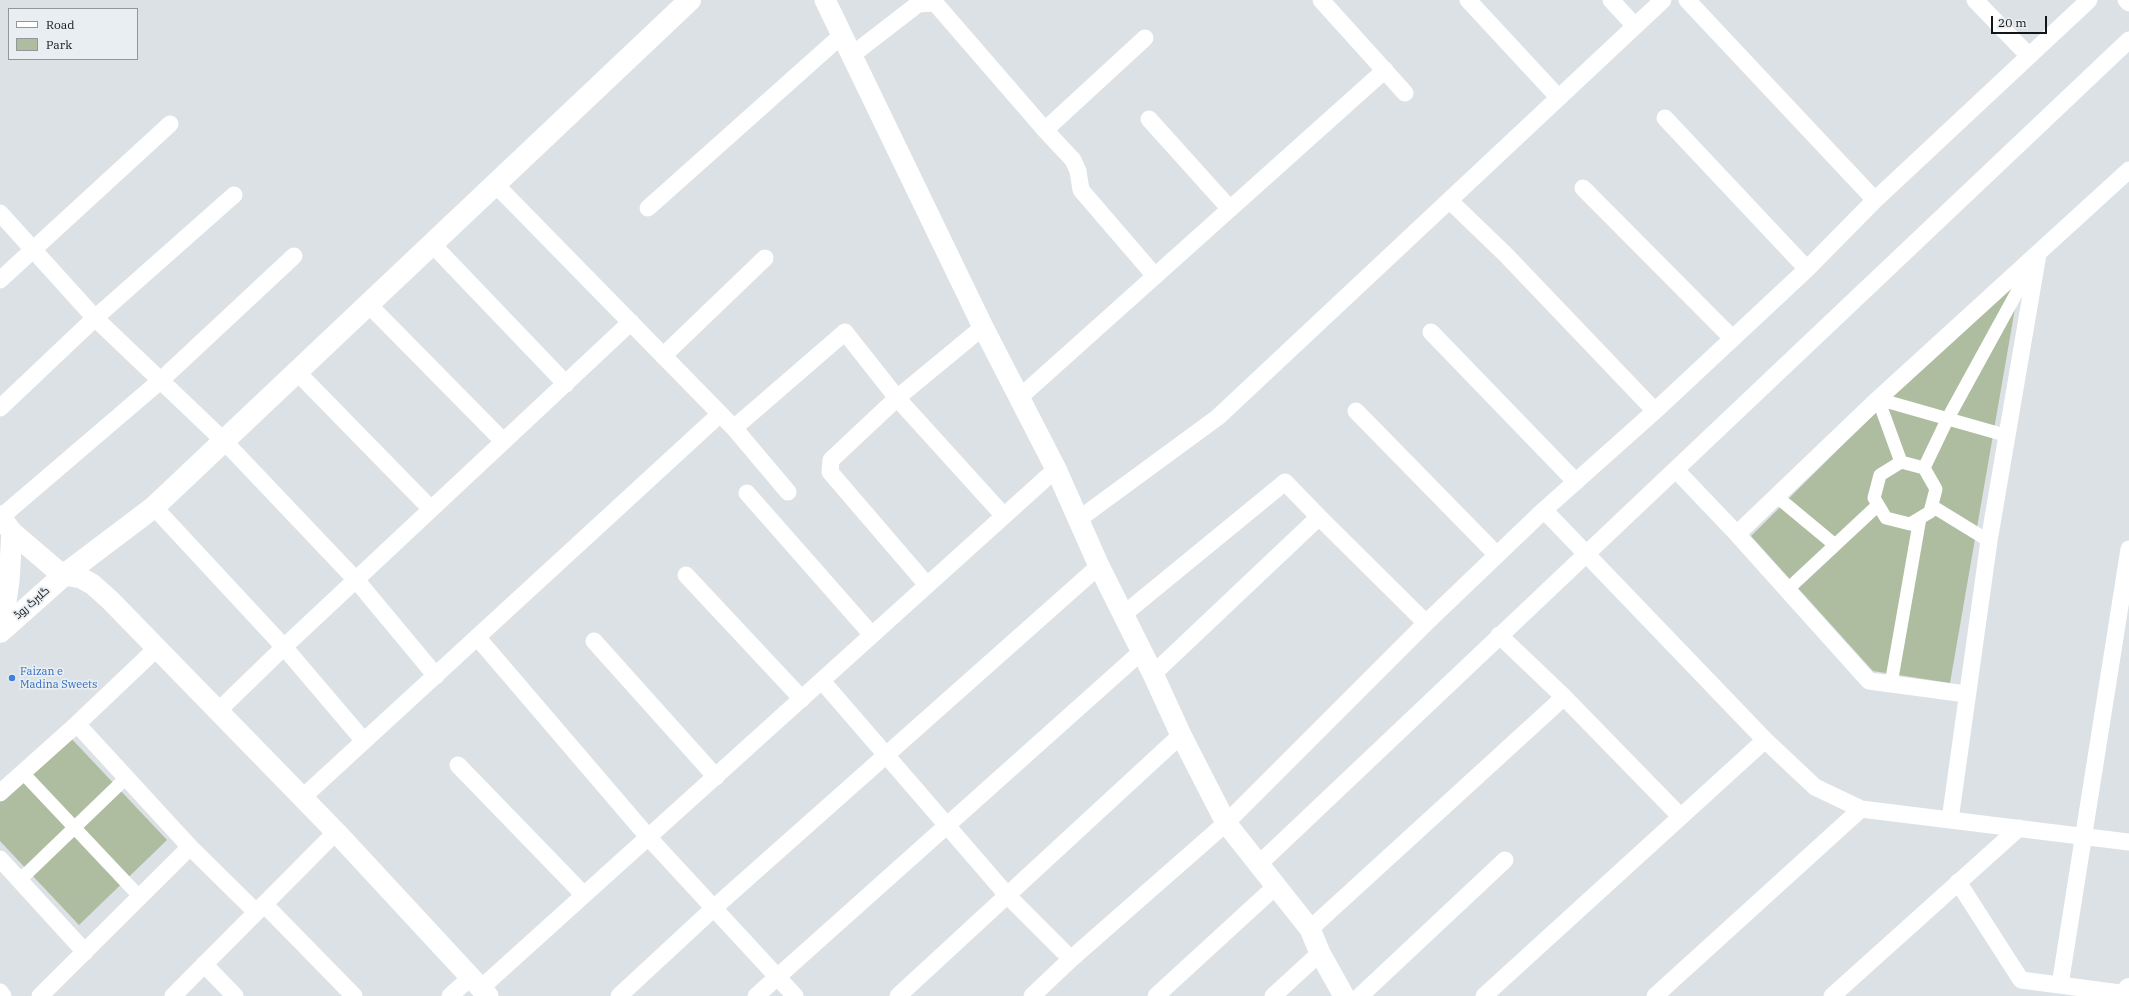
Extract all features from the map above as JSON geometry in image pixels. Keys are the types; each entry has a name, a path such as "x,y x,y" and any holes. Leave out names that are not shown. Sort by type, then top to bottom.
{"main road":[{"name":"گلبرگ روڈ","path":"1,631 64,575 154,507 690,0"}],"street":[{"path":"825,0 983,327 1056,469 1099,566 1124,614 1140,652 1153,674 1180,735 1226,823 1310,929 1320,953 1344,996"},
{"path":"1321,0 1405,93"},
{"path":"1468,0 1558,97"},
{"path":"1611,0 1634,25"},
{"path":"1079,519 1218,417 1450,201 1634,25 1663,0"},
{"path":"1687,0 1875,200"},
{"path":"1975,0 2029,56"},
{"path":"1032,996 1226,823 1426,623 1544,510 1655,411 1807,270 1875,200 2089,0"},
{"path":"2126,0 2129,3"},
{"path":"852,55 918,4 935,3 1045,130 1073,160 1078,171 1081,190 1155,276"},
{"path":"648,208 842,35"},
{"path":"1045,130 1144,38"},
{"path":"1258,865 1499,635 1676,470 2129,40"},
{"path":"1020,397 1385,70"},
{"path":"1665,118 1807,270"},
{"path":"1149,119 1230,209"},
{"path":"0,280 170,124"},
{"path":"1737,534 1878,399 2129,170"},
{"path":"496,185 734,428 788,492"},
{"path":"1583,188 1732,338"},
{"path":"0,408 95,318 234,195"},
{"path":"1450,201 1506,255 1655,411"},
{"path":"0,213 95,318 224,441 357,581 436,676"},
{"path":"432,244 566,384"},
{"path":"1924,468 1948,418 2038,254"},
{"path":"1950,820 1966,694 1989,541 2038,254"},
{"path":"4,522 160,381 294,256"},
{"path":"663,356 765,258"},
{"path":"368,304 503,441"},
{"path":"218,711 284,647 357,581 431,509 631,322"},
{"path":"927,585 830,472 831,460 897,398 983,327"},
{"path":"734,428 845,332 897,398 1004,516"},
{"path":"1431,332 1576,482"},
{"path":"298,372 431,509"},
{"path":"1878,399 2008,436"},
{"path":"1878,399 1900,462"},
{"path":"1356,411 1497,555"},
{"path":"302,798 720,414"},
{"path":"1900,462 1924,468 1936,489 1930,512 1910,524 1886,518 1874,498 1880,475 1900,462"},
{"path":"450,996 480,987 649,838 1056,469"},
{"path":"1676,470 1737,534 1869,681 1966,694"},
{"path":"1124,614 1285,482 1426,623"},
{"path":"747,493 872,635"},
{"path":"1776,496 1836,545"},
{"path":"1787,590 1878,505"},
{"path":"1932,506 1989,541"},
{"path":"154,507 284,647 364,741"},
{"path":"1544,510 1765,740 1815,787 1862,809 2129,842"},
{"path":"1153,674 1319,517"},
{"path":"1891,684 1920,518"},
{"path":"4,522 64,575 81,578 92,584 110,600 336,832 480,987"},
{"path":"1,631 9,581 4,522"},
{"path":"2060,985 2129,549"},
{"path":"620,996 715,907 1099,566"},
{"path":"686,575 802,699"},
{"path":"1499,635 1564,697 1680,816"},
{"path":"477,637 649,838 715,907 795,996"},
{"path":"594,641 716,777"},
{"path":"0,793 77,724 157,648"},
{"path":"756,996 1140,652"},
{"path":"822,680 946,826 1007,895 1072,959"},
{"path":"1310,929 1564,697"},
{"path":"77,724 190,847 260,908 354,996"},
{"path":"898,996 1180,735"},
{"path":"1484,996 1765,740"},
{"path":"458,765 584,895"},
{"path":"22,772 139,896"},
{"path":"20,880 126,778"},
{"path":"1655,996 1862,809"},
{"path":"1832,996 2019,828"},
{"path":"173,996 336,832"},
{"path":"40,996 190,847"},
{"path":"0,859 85,952"},
{"path":"1360,996 1505,860"},
{"path":"1958,882 2021,980 2060,985 2087,992 2128,993"},
{"path":"1156,996 1276,886"},
{"path":"1273,996 1320,953"},
{"path":"204,964 235,996"},
{"path":"0,992 3,996"}],"green space":[{"path":"2006,283 2018,291 1950,683 1873,671 1751,536"},
{"path":"68,735 167,840 79,925 0,841 0,800"}],"place":[{"name":"Faizan e Madina Sweets","path":"12,678"}]}
